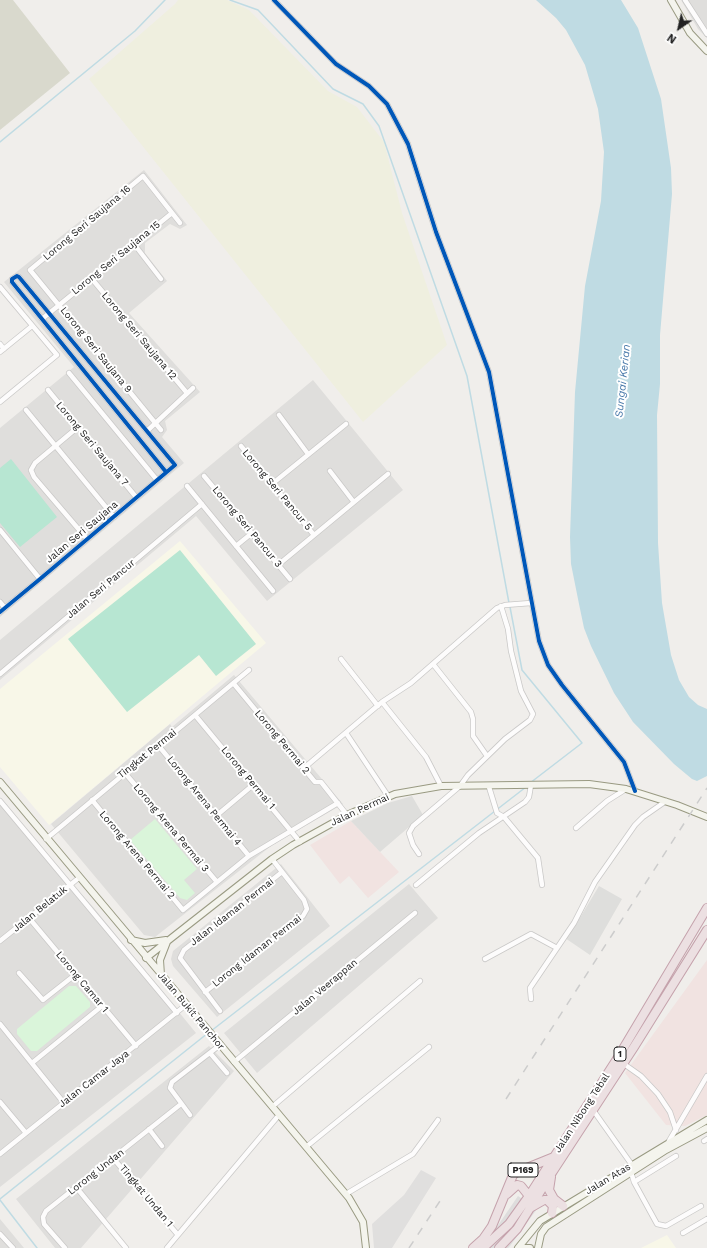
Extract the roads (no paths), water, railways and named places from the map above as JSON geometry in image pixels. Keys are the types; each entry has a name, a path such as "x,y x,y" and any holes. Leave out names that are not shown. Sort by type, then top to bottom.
{"highway":[{"name":"Jalan Nibong Tebal","path":"483,1248 509,1224 554,1157 617,1059 707,908"},
{"name":"Jalan Nibong Tebal","path":"499,1248 517,1229 553,1171 624,1064 707,930"},
{"name":"P169","path":"473,1248 482,1240 492,1226 505,1196 507,1187 517,1172 554,1157"},
{"path":"553,1171 549,1190 554,1199 563,1206"},
{"path":"505,1196 517,1185 526,1190 528,1196"},
{"path":"530,1209 544,1200 547,1200 553,1206 552,1213"}],"main road":[{"path":"671,0 690,33 707,51"},
{"name":"Jalan Bukit Panchor","path":"0,782 146,958 187,1004 220,1046 346,1194 363,1222 366,1248"},
{"name":"Jalan Permai","path":"146,958 272,859 347,815 388,796 441,786 489,787 589,784 626,788 666,801 707,817"},
{"path":"131,940 145,943 168,940 160,960 162,976"},
{"name":"Jalan Atas","path":"518,1248 540,1221 707,1120"},
{"name":"Jalan Atas","path":"538,1248 542,1234 546,1227 631,1172 706,1129"},
{"path":"518,1248 530,1248"}],"street":[{"path":"274,0 336,64 369,86 387,104 408,144 436,232 489,372 539,641 548,665 562,685 624,762 635,791"},
{"path":"684,0 707,34"},
{"name":"Lorong Seri Saujana 16","path":"30,270 143,176 172,213"},
{"path":"172,213 180,223"},
{"name":"Lorong Seri Saujana 15","path":"42,319 172,213"},
{"path":"134,244 161,279"},
{"name":"Lorong Seri Saujana 9","path":"30,270 161,430"},
{"path":"166,472 12,282 12,280 17,276 19,277 147,431 193,388"},
{"name":"Lorong Seri Saujana 12","path":"92,279 187,393"},
{"path":"0,287 57,355 0,402"},
{"path":"0,344 2,350 32,326"},
{"path":"69,373 157,480"},
{"name":"Lorong Seri Saujana 7","path":"48,390 136,497"},
{"path":"26,410 114,517"},
{"path":"279,415 308,454"},
{"path":"272,484 346,424"},
{"path":"78,427 35,463 31,470 34,476 87,539"},
{"name":"Jalan Seri Saujana","path":"0,612 175,465 147,431"},
{"name":"Lorong Seri Pancur 5","path":"240,446 314,534"},
{"path":"330,471 353,501"},
{"path":"278,565 353,501 388,474"},
{"name":"Lorong Seri Pancur 3","path":"204,476 290,579"},
{"path":"187,486 273,591"},
{"name":"Jalan Seri Pancur","path":"0,674 202,504"},
{"path":"0,530 40,579"},
{"path":"236,546 252,533"},
{"path":"0,602 5,608"},
{"path":"304,768 382,702 411,683 503,605 525,602 531,603"},
{"path":"419,854 413,845 410,833 413,826 460,786 468,775 487,756 505,739 530,720 534,714 521,691 511,651 503,605"},
{"path":"341,658 378,706"},
{"path":"433,664 471,712 473,719 473,736 487,756"},
{"name":"Tingkat Permai","path":"46,838 234,684 249,670"},
{"name":"Lorong Permai 2","path":"234,684 315,782 321,782 347,815"},
{"path":"382,702 426,757 441,786"},
{"name":"Lorong Permai 1","path":"195,715 300,842"},
{"path":"346,733 388,796"},
{"name":"Lorong Arena Permai 4","path":"158,745 249,856"},
{"name":"Lorong Arena Permai 3","path":"125,773 217,882"},
{"path":"216,816 254,785"},
{"path":"416,885 479,833 525,802 529,797 531,785"},
{"path":"489,787 497,813 504,817 538,858 542,885"},
{"path":"576,828 607,801 626,788"},
{"name":"Lorong Arena Permai 2","path":"92,800 183,910 217,882"},
{"name":"Jalan Bukit Panchor","path":"0,801 177,1013"},
{"path":"531,1000 530,988 574,923 595,882 635,825 643,817 666,801"},
{"path":"217,882 249,856 338,803"},
{"path":"272,859 282,872"},
{"name":"Lorong Idaman Permai","path":"205,992 303,916 307,909 304,900 282,872"},
{"name":"Jalan Idaman Permai","path":"220,1011 183,965 180,958 184,950 282,872"},
{"name":"Jalan Belatuk","path":"0,941 80,877"},
{"name":"Jalan Veerappan","path":"234,1062 415,913"},
{"name":"Lorong Camar 1","path":"29,918 136,1046"},
{"path":"485,958 531,934 557,948"},
{"path":"19,973 43,1000 76,974"},
{"path":"272,1107 420,981"},
{"name":"Jalan Camar Jaya","path":"0,1154 187,1004"},
{"path":"32,1063 102,1006"},
{"path":"0,1024 64,1103"},
{"path":"190,1115 170,1088 172,1082 220,1046"},
{"path":"306,1147 429,1047"},
{"path":"210,1053 227,1073"},
{"path":"624,1064 641,1076 658,1094 670,1112 676,1130"},
{"path":"669,1142 707,1076"},
{"path":"0,1102 26,1134"},
{"name":"Lorong Undan","path":"65,1248 44,1224 43,1217 46,1211 182,1104"},
{"path":"593,1110 632,1164"},
{"path":"167,1248 279,1115"},
{"path":"346,1194 413,1154 438,1120"},
{"path":"149,1129 162,1146"},
{"path":"634,1182 676,1156"},
{"name":"Tingkat Undan 1","path":"113,1158 178,1235"},
{"path":"631,1172 634,1182 655,1221 662,1226 670,1224 701,1206"},
{"path":"76,1187 126,1248"},
{"path":"683,1233 707,1219"},
{"path":"0,1234 13,1248"}],"water":[{"name":"Sungai Kerian","path":"536,0 621,0 638,28 661,99 671,168 672,194 660,335 660,384 657,415 658,543 662,603 671,655 679,680 689,697 698,705 707,709 707,776 697,781 692,779 674,764 633,722 614,693 591,646 584,628 579,604 571,564 570,537 575,392 585,286 601,201 604,152 598,109 585,65 566,30 556,18"}],"waterway":[{"path":"0,142 135,31 165,0"},
{"path":"230,0 258,10 333,89 363,104 379,126 467,376 509,603"},
{"path":"510,607 522,670 582,743 530,783"},
{"path":"211,1031 526,787"},
{"path":"0,1199 208,1033"},
{"path":"0,1200 37,1248"}],"railway":[{"path":"506,1099 707,788"},
{"path":"409,1248 440,1201"}]}
